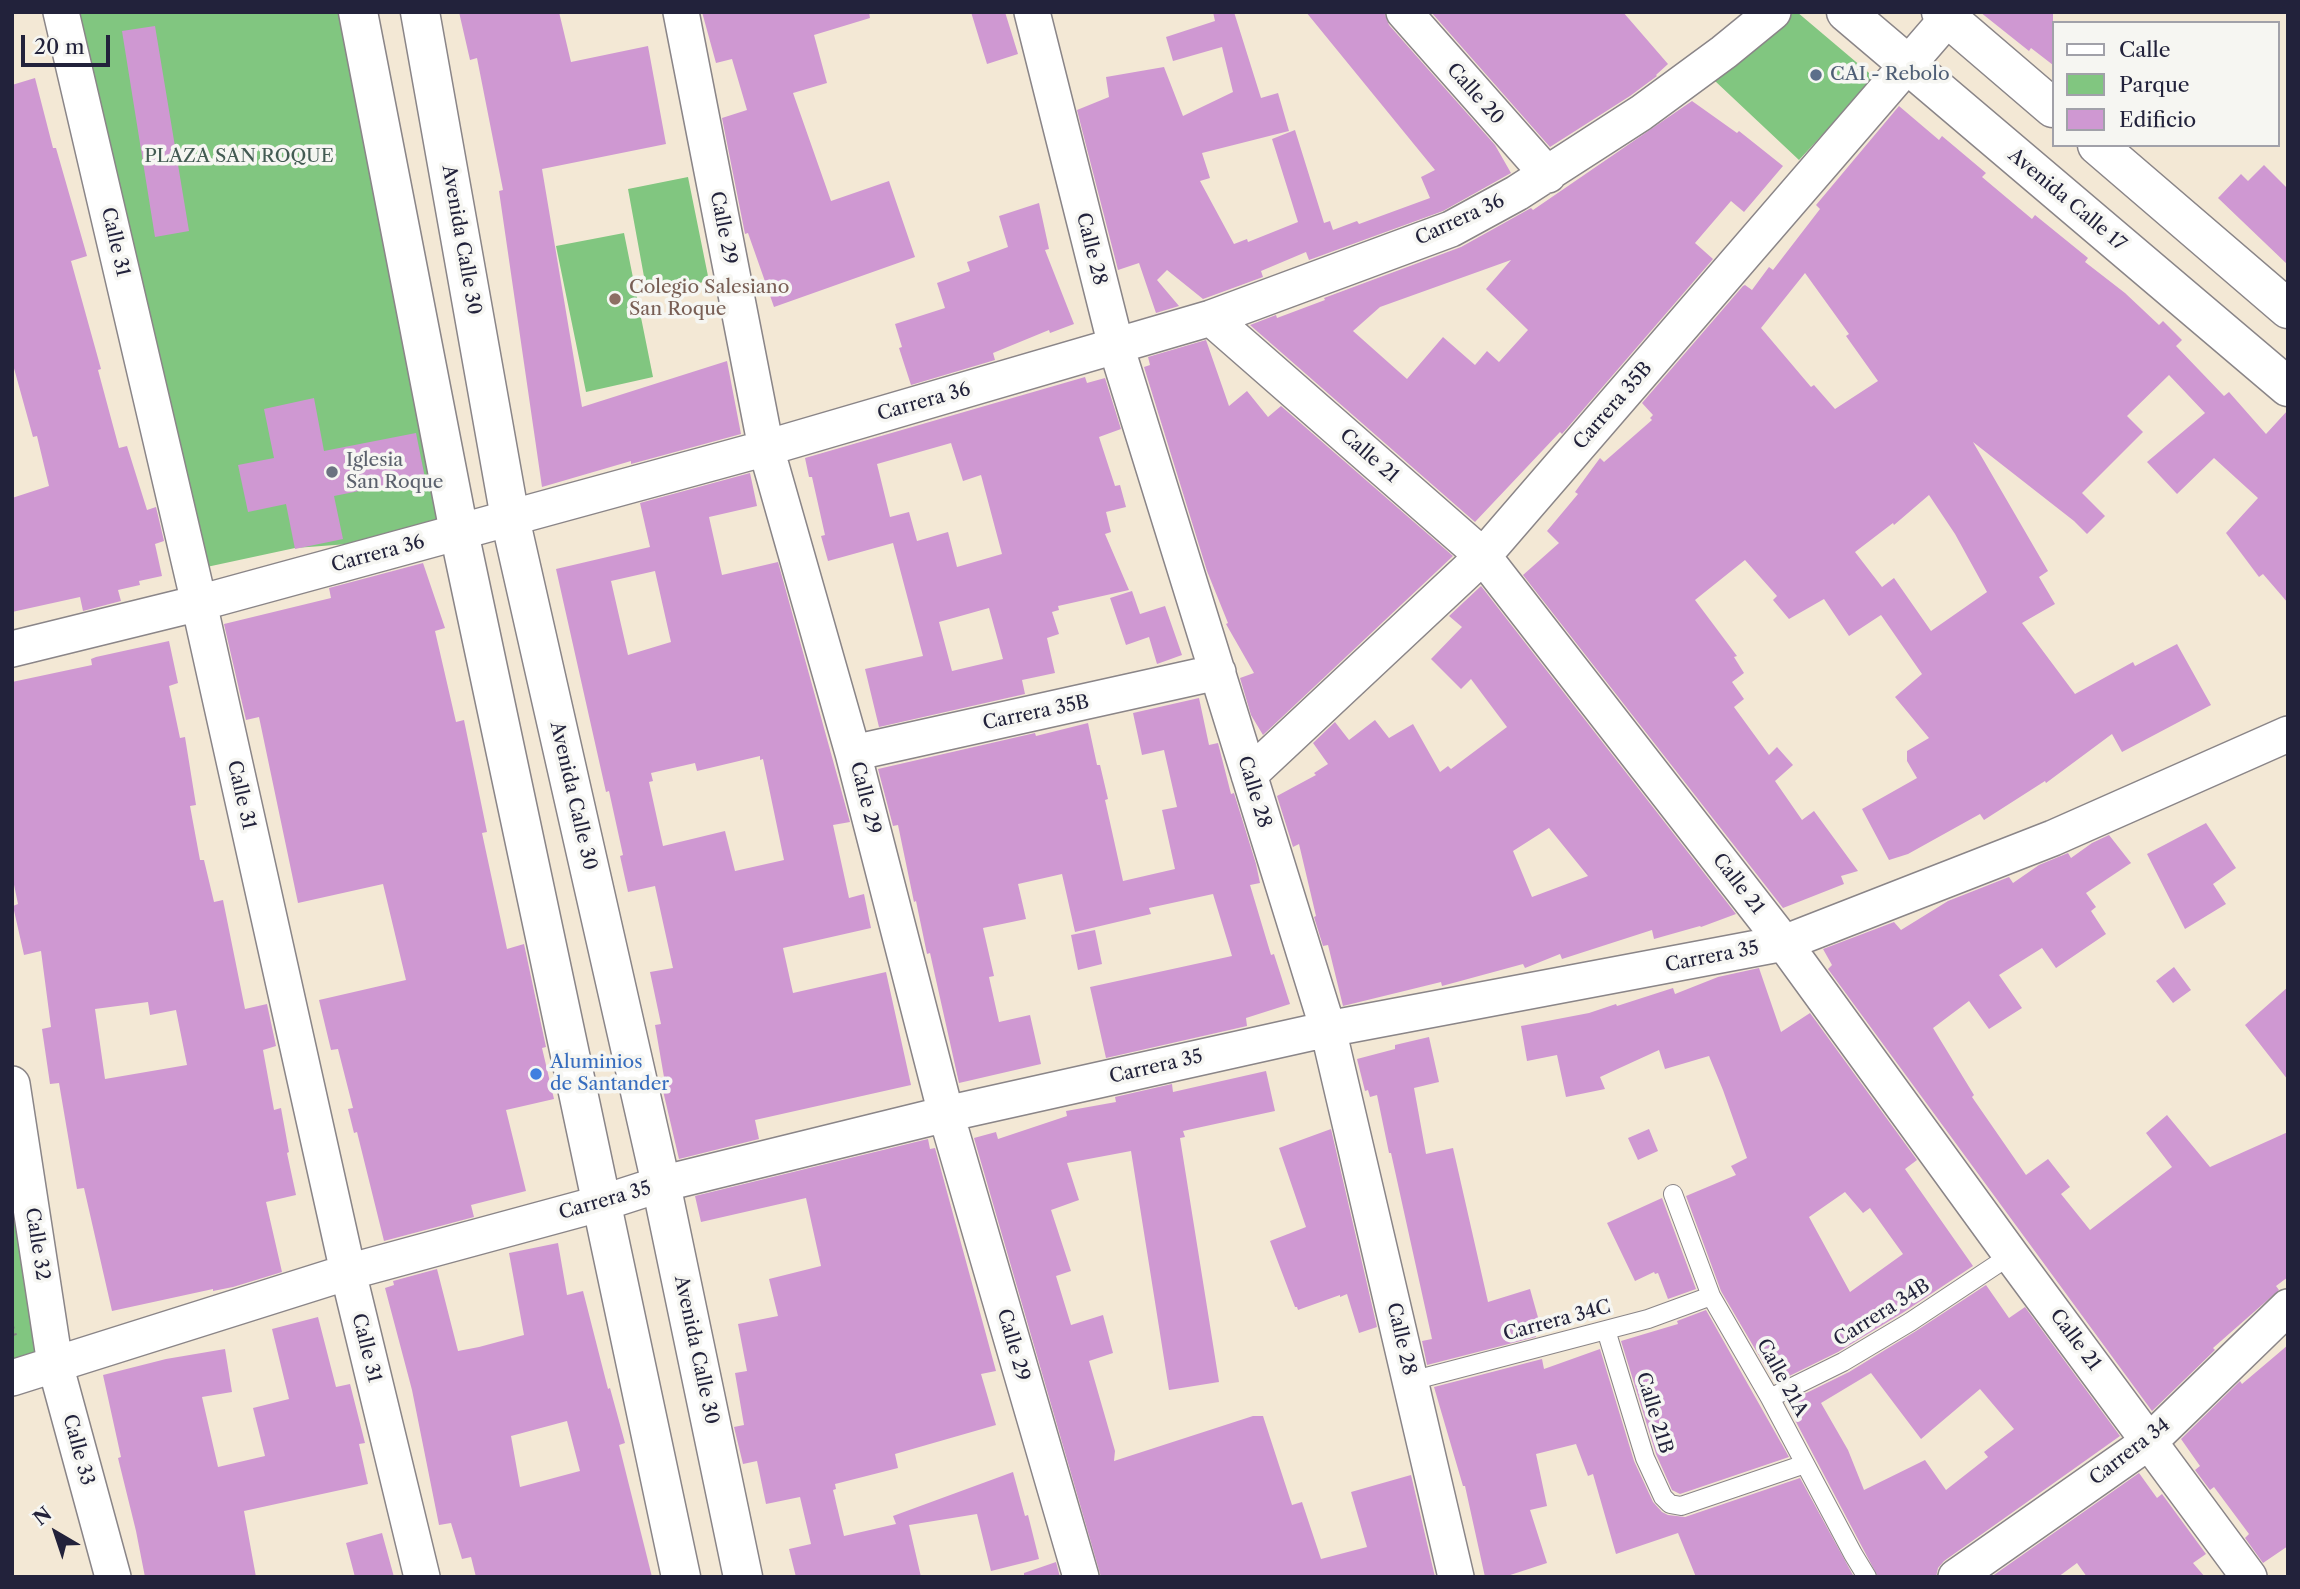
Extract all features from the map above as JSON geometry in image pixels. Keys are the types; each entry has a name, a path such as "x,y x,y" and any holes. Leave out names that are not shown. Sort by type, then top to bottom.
{"main road":[{"path":"358,12 459,532 681,1577"},
{"name":"Avenida Calle 30","path":"420,12 510,518 661,1184 743,1577"},
{"name":"Avenida Calle 17","path":"1846,12 2288,387"},
{"path":"1947,14 2052,107"},
{"path":"2099,147 2288,309"}],"street":[{"name":"Calle 31","path":"61,12 199,603 348,1272 422,1577"},
{"name":"Calle 29","path":"681,12 766,449 853,753 946,1114 1081,1577"},
{"name":"Calle 28","path":"1032,12 1116,346 1328,1029 1456,1577"},
{"name":"Calle 20","path":"1404,12 1548,174"},
{"name":"Carrera 36","path":"12,649 199,603 766,449 1211,318 1451,229 1548,174 1642,113 1773,12"},
{"name":"Carrera 35B","path":"1248,775 1483,556 1908,64 1947,14"},
{"name":"Calle 21","path":"1211,318 1483,556 1784,943 2249,1577"},
{"name":"Carrera 35B","path":"853,753 1218,672"},
{"name":"Carrera 35","path":"12,1378 348,1272 602,1203 661,1184 946,1114 1328,1029 1784,943 2053,838 2288,734"},
{"name":"Calle 32","path":"12,1084 55,1364"},
{"name":"Carrera 34","path":"1956,1577 2150,1441 2288,1307"},
{"name":"Calle 33","path":"55,1364 113,1577"}],"lane":[{"name":"Calle 21A","path":"1673,1194 1711,1296 1867,1577"},
{"name":"Carrera 34B","path":"1770,1398 1843,1362 1910,1322 2011,1255"},
{"name":"Carrera 34C","path":"1411,1381 1648,1319 1711,1296"},
{"name":"Calle 21B","path":"1606,1330 1644,1458 1662,1497 1670,1504 1681,1506 1805,1464"}],"green space":[{"name":"PLAZA SAN ROQUE","path":"62,12 354,12 441,537 295,548 202,568"},
{"path":"1794,12 1875,78 1799,160 1715,81"},
{"path":"688,177 709,281 647,293 628,189"},
{"path":"624,233 653,377 586,392 556,246"},
{"path":"12,1114 55,1364 12,1378"}],"building":[{"path":"459,12 559,12 571,62 648,46 666,144 542,169 582,407 727,361 741,434 631,464 631,461 542,487 499,191 503,190 477,58 470,60"},
{"path":"702,12 869,12 870,18 814,35 827,83 793,93 831,201 889,181 915,257 774,307 748,233 745,234 722,118 747,110 732,59 716,63"},
{"path":"971,12 1005,12 1018,54 987,64"},
{"path":"1213,12 1234,12 1261,98 1278,93 1289,131 1202,153 1210,178 1200,181 1234,244 1247,239 1248,242 1298,222 1272,139 1295,130 1324,223 1330,221 1333,230 1357,221 1359,224 1430,198 1421,177 1435,170 1306,12 1384,12 1389,25 1495,145 1511,173 1443,211 1309,260 1306,252 1261,271 1263,277 1203,299 1167,270 1157,280 1179,306 1156,313 1139,263 1118,270 1077,110 1109,97 1106,77 1164,67 1183,116 1233,92 1222,47 1173,61 1166,37 1215,21"},
{"path":"1431,12 1623,12 1668,64 1630,96 1550,147"},
{"path":"1980,12 2053,12 2052,64 2031,48 2029,51"},
{"path":"155,26 189,231 155,237 122,31"},
{"path":"35,78 53,148 56,148 87,256 71,261 101,369 98,370 119,448 127,446 147,510 156,507 164,541 155,544 162,576 139,581 140,585 118,590 121,601 83,611 80,597 12,612 12,498 49,486 37,436 33,437 12,361 12,85"},
{"path":"1692,101 1737,133 1739,131 1783,166 1744,212 1731,201 1695,243 1713,259 1562,434 1560,432 1475,522 1250,325 1276,315 1277,318 1461,247 1531,208 1533,210","holes":["1511,260 1486,289 1528,330 1499,362 1487,351 1475,365 1443,337 1407,379 1353,331 1380,307"]},
{"path":"1899,106 1939,140 1942,136 1986,173 1982,177 2032,219 2035,215 2088,258 2085,262 2125,293 2159,325 2163,321 2182,340 2176,346 2224,396 2229,392 2266,434 2288,410 2288,603 2263,574 2259,577 2226,533 2258,498 2214,458 2177,494 2147,462 2205,413 2169,375 2127,416 2143,432 2082,493 2105,516 2087,534 1973,442 2048,571 2039,577 2055,604 2022,623 2075,694 2133,662 2135,666 2177,644 2211,705 2122,752 2112,734 2046,783 2045,781 1984,820 1980,814 1908,854 1889,860 1862,809 1917,778 1907,761 1907,751 1929,738 1895,697 1922,674 1881,615 1849,636 1824,599 1789,619 1773,600 1777,596 1745,560 1695,600 1737,656 1734,657 1744,673 1732,682 1744,699 1734,707 1769,755 1777,747 1793,765 1775,781 1802,820 1814,811 1858,871 1841,876 1844,884 1783,908 1523,575 1559,543 1547,531 1578,494 1575,492 1600,458 1604,462 1652,420 1650,418 1653,415 1642,403 1743,286 1752,290 1769,267 1773,270 1820,209 1816,205","holes":["1805,273 1849,334 1846,336 1878,381 1835,409 1814,385 1811,387 1761,328","1929,495 1955,534 1987,592 1931,631 1894,578 1882,587 1855,552 1893,523 1894,525"]},
{"path":"2264,165 2288,189 2288,265 2218,198 2241,174 2248,181"},
{"path":"1039,203 1049,249 1045,250 1074,324 1050,333 1049,330 993,353 995,360 911,385 899,348 902,347 895,324 945,308 937,283 970,271 967,262 1008,247 999,216"},
{"path":"1206,340 1229,406 1247,391 1268,417 1281,406 1453,556 1263,735 1251,715 1240,678 1254,673 1226,624 1228,623 1207,571 1144,367 1150,365 1148,357"},
{"path":"1085,377 1087,383 1105,378 1121,429 1099,437 1115,486 1120,485 1126,507 1106,512 1111,532 1105,534 1129,590 1058,606 1059,610 1052,612 1059,634 1047,638 1055,673 1022,680 1025,694 879,727 865,669 923,656 893,543 828,561 821,536 825,535 805,458","holes":["951,443 963,481 981,475 1002,554 957,567 948,532 917,541 909,512 890,517 877,464","989,608 1003,659 952,671 939,622"]},
{"name":"Iglesia San Roque","path":"314,398 324,451 416,433 425,478 334,496 343,539 295,549 286,504 248,512 238,465 274,458 264,409"},
{"path":"750,473 757,506 709,517 722,575 778,562 850,822 833,825 849,898 864,894 871,928 783,948 793,993 886,972 911,1085 755,1120 759,1139 679,1159 660,1078 664,1077 655,1025 661,1024 650,972 673,968 655,886 628,892 609,791 606,792 556,569 650,547 640,503","holes":["655,571 671,642 628,655 611,581","760,756 760,760 763,759 784,860 735,871 725,831 663,846 649,782 653,781 651,773 695,763 697,771"]},
{"path":"423,563 445,628 435,631 456,722 464,720 487,832 482,833 507,949 524,944 554,1099 506,1110 526,1191 471,1205 474,1217 384,1241 357,1132 354,1133 348,1109 353,1108 338,1049 331,1050 319,1000 406,980 383,884 298,903 259,717 246,720 224,624 331,598 329,588"},
{"path":"1481,586 1736,914 1701,927 1654,939 1652,930 1562,959 1560,954 1525,968 1523,964 1442,986 1441,982 1343,1006 1328,945 1323,946 1314,917 1316,916 1299,844 1293,847 1277,796 1316,775 1314,773 1328,764 1313,743 1335,722 1349,740 1375,720 1389,738 1413,724 1440,772 1448,766 1451,769 1507,727 1471,679 1461,689 1431,659 1462,627 1449,616","holes":["1549,828 1588,876 1532,897 1513,851"]},
{"path":"1132,591 1140,614 1165,606 1182,655 1157,664 1149,637 1126,645 1110,598"},
{"path":"169,641 178,683 169,686 180,738 185,737 196,805 190,806 200,860 204,860 214,902 223,900 245,1009 267,1004 276,1046 263,1050 274,1110 281,1108 296,1195 266,1202 282,1272 233,1287 112,1311 84,1188 77,1189 59,1083 50,1084 42,1029 51,1027 41,951 24,955 13,906 18,904 12,875 12,682 92,665 91,659","holes":["148,1002 150,1015 176,1010 187,1065 105,1079 95,1009"]},
{"path":"1199,698 1209,745 1218,743 1231,794 1234,793 1256,864 1260,883 1250,885 1271,955 1274,954 1290,1004 1246,1018 1247,1026 1106,1058 1090,987 1232,956 1213,894 1149,908 1151,914 1075,932 1062,874 1018,884 1026,919 983,928 994,976 989,977 999,1022 1030,1015 1041,1064 959,1083 930,953 927,954 916,901 914,902 898,825 893,826 878,769 1088,723 1108,799 1105,800 1123,881 1175,869 1162,810 1177,807 1164,750 1142,755 1133,713"},
{"path":"2206,823 2236,868 2213,884 2226,904 2185,929 2147,854"},
{"path":"2109,835 2131,863 2086,893 2096,907 2091,911 2106,934 2056,968 2042,948 1999,975 2022,1008 1989,1029 1969,1001 1933,1028 1974,1095 1972,1097 2026,1175 2048,1159 2070,1187 2061,1194 2090,1230 2172,1167 2146,1133 2167,1115 2210,1167 2288,1132 2288,1277 2276,1286 2279,1290 2213,1348 2215,1350 2152,1411 1828,969 1832,965 1823,949 1894,922 1901,930 1948,901 2009,877 2013,883 2039,865 2068,853 2071,858"},
{"path":"1095,930 1102,964 1078,970 1071,935"},
{"path":"2174,967 2191,990 2173,1003 2156,981"},
{"path":"1759,968 1781,1032 1810,1013 1917,1160 1905,1169 1973,1266 1838,1352 1775,1383 1721,1291 1686,1196 1736,1175 1731,1166 1747,1158 1709,1056 1665,1069 1659,1050 1600,1077 1605,1089 1566,1097 1557,1055 1527,1061 1521,1026 1589,1013 1616,1004 1617,1006 1673,988 1675,994 1718,977","holes":["1845,1192 1863,1213 1870,1208 1903,1254 1850,1292 1809,1217"]},
{"path":"2288,987 2288,1080 2245,1025"},
{"path":"1429,1037 1439,1082 1414,1088 1426,1154 1453,1148 1488,1302 1530,1289 1539,1321 1533,1323 1536,1337 1427,1365 1422,1341 1432,1339 1391,1153 1377,1095 1370,1097 1368,1090 1365,1091 1357,1059 1395,1049 1395,1045"},
{"path":"1266,1071 1275,1111 1183,1131 1185,1137 1180,1138 1219,1382 1169,1390 1131,1151 1067,1163 1079,1200 1051,1210 1071,1271 1056,1276 1071,1325 1103,1315 1113,1353 1089,1361 1115,1451 1114,1461 1253,1416 1263,1416 1292,1505 1302,1502 1321,1559 1367,1547 1351,1492 1411,1475 1435,1577 1101,1577 974,1138 996,1132 998,1139 1067,1116 1066,1111 1116,1102 1115,1097 1172,1084 1173,1092"},
{"path":"1331,1129 1377,1327 1359,1333 1347,1294 1298,1310 1295,1307 1270,1241 1306,1227 1279,1148"},
{"path":"1649,1129 1658,1151 1638,1160 1628,1138"},
{"path":"928,1139 930,1149 935,1148 996,1371 981,1374 996,1425 895,1454 898,1468 835,1484 836,1489 833,1490 844,1536 896,1524 893,1516 1013,1472 1039,1559 991,1571 977,1514 909,1525 921,1577 796,1577 789,1549 811,1544 800,1497 766,1504 757,1461 743,1464 734,1427 744,1425 735,1373 747,1371 738,1324 778,1316 769,1279 821,1266 806,1198 701,1222 695,1196"},
{"path":"1662,1198 1696,1289 1668,1299 1658,1273 1654,1272 1635,1281 1607,1223"},
{"path":"558,1243 567,1295 583,1291 625,1443 619,1445 652,1577 476,1577 471,1557 462,1559 451,1523 439,1525 412,1390 385,1288 394,1285 393,1281 437,1269 458,1351 524,1335 509,1253","holes":["567,1421 580,1471 520,1487 511,1436"]},
{"path":"1986,1285 2009,1318 2025,1307 2120,1436 1944,1561 1938,1568 1936,1577 1878,1577 1786,1403 1849,1372","holes":["1871,1373 1921,1439 1980,1389 2014,1429 1984,1452 1988,1457 1946,1490 1925,1460 1864,1490 1848,1450 1821,1403"]},
{"path":"1706,1310 1789,1457 1680,1494 1672,1490 1656,1454 1621,1341 1678,1324 1677,1321"},
{"path":"318,1317 336,1387 350,1384 365,1443 359,1444 368,1484 244,1511 256,1577 145,1577 118,1458 121,1457 103,1375 166,1359 225,1349 232,1392 202,1397 218,1467 265,1456 253,1408 289,1399 272,1329"},
{"path":"2288,1345 2288,1546 2263,1563 2245,1538 2249,1534 2214,1487 2210,1490 2195,1470 2200,1466 2181,1439 2240,1381 2242,1384"},
{"path":"1600,1349 1634,1461 1653,1502 1662,1512 1685,1517 1800,1478 1854,1577 1696,1577 1678,1533 1616,1554 1593,1474 1588,1476 1576,1444 1536,1454 1547,1506 1530,1510 1547,1563 1504,1577 1485,1577 1465,1486 1434,1387 1542,1359 1544,1369"},
{"path":"2139,1473 2157,1498 2162,1494 2206,1554 2193,1563 2205,1577 2087,1577 2077,1563 2058,1577 1991,1577"},
{"path":"382,1533 394,1577 355,1577 346,1543"},
{"path":"1056,1562 1060,1577 1024,1577 1024,1573"}],"place":[{"name":"CAI - Rebolo","path":"1816,75"},
{"name":"Colegio Salesiano San Roque","path":"615,299"},
{"name":"Iglesia San Roque","path":"332,472"},
{"name":"Aluminios de Santander","path":"536,1074"}]}
